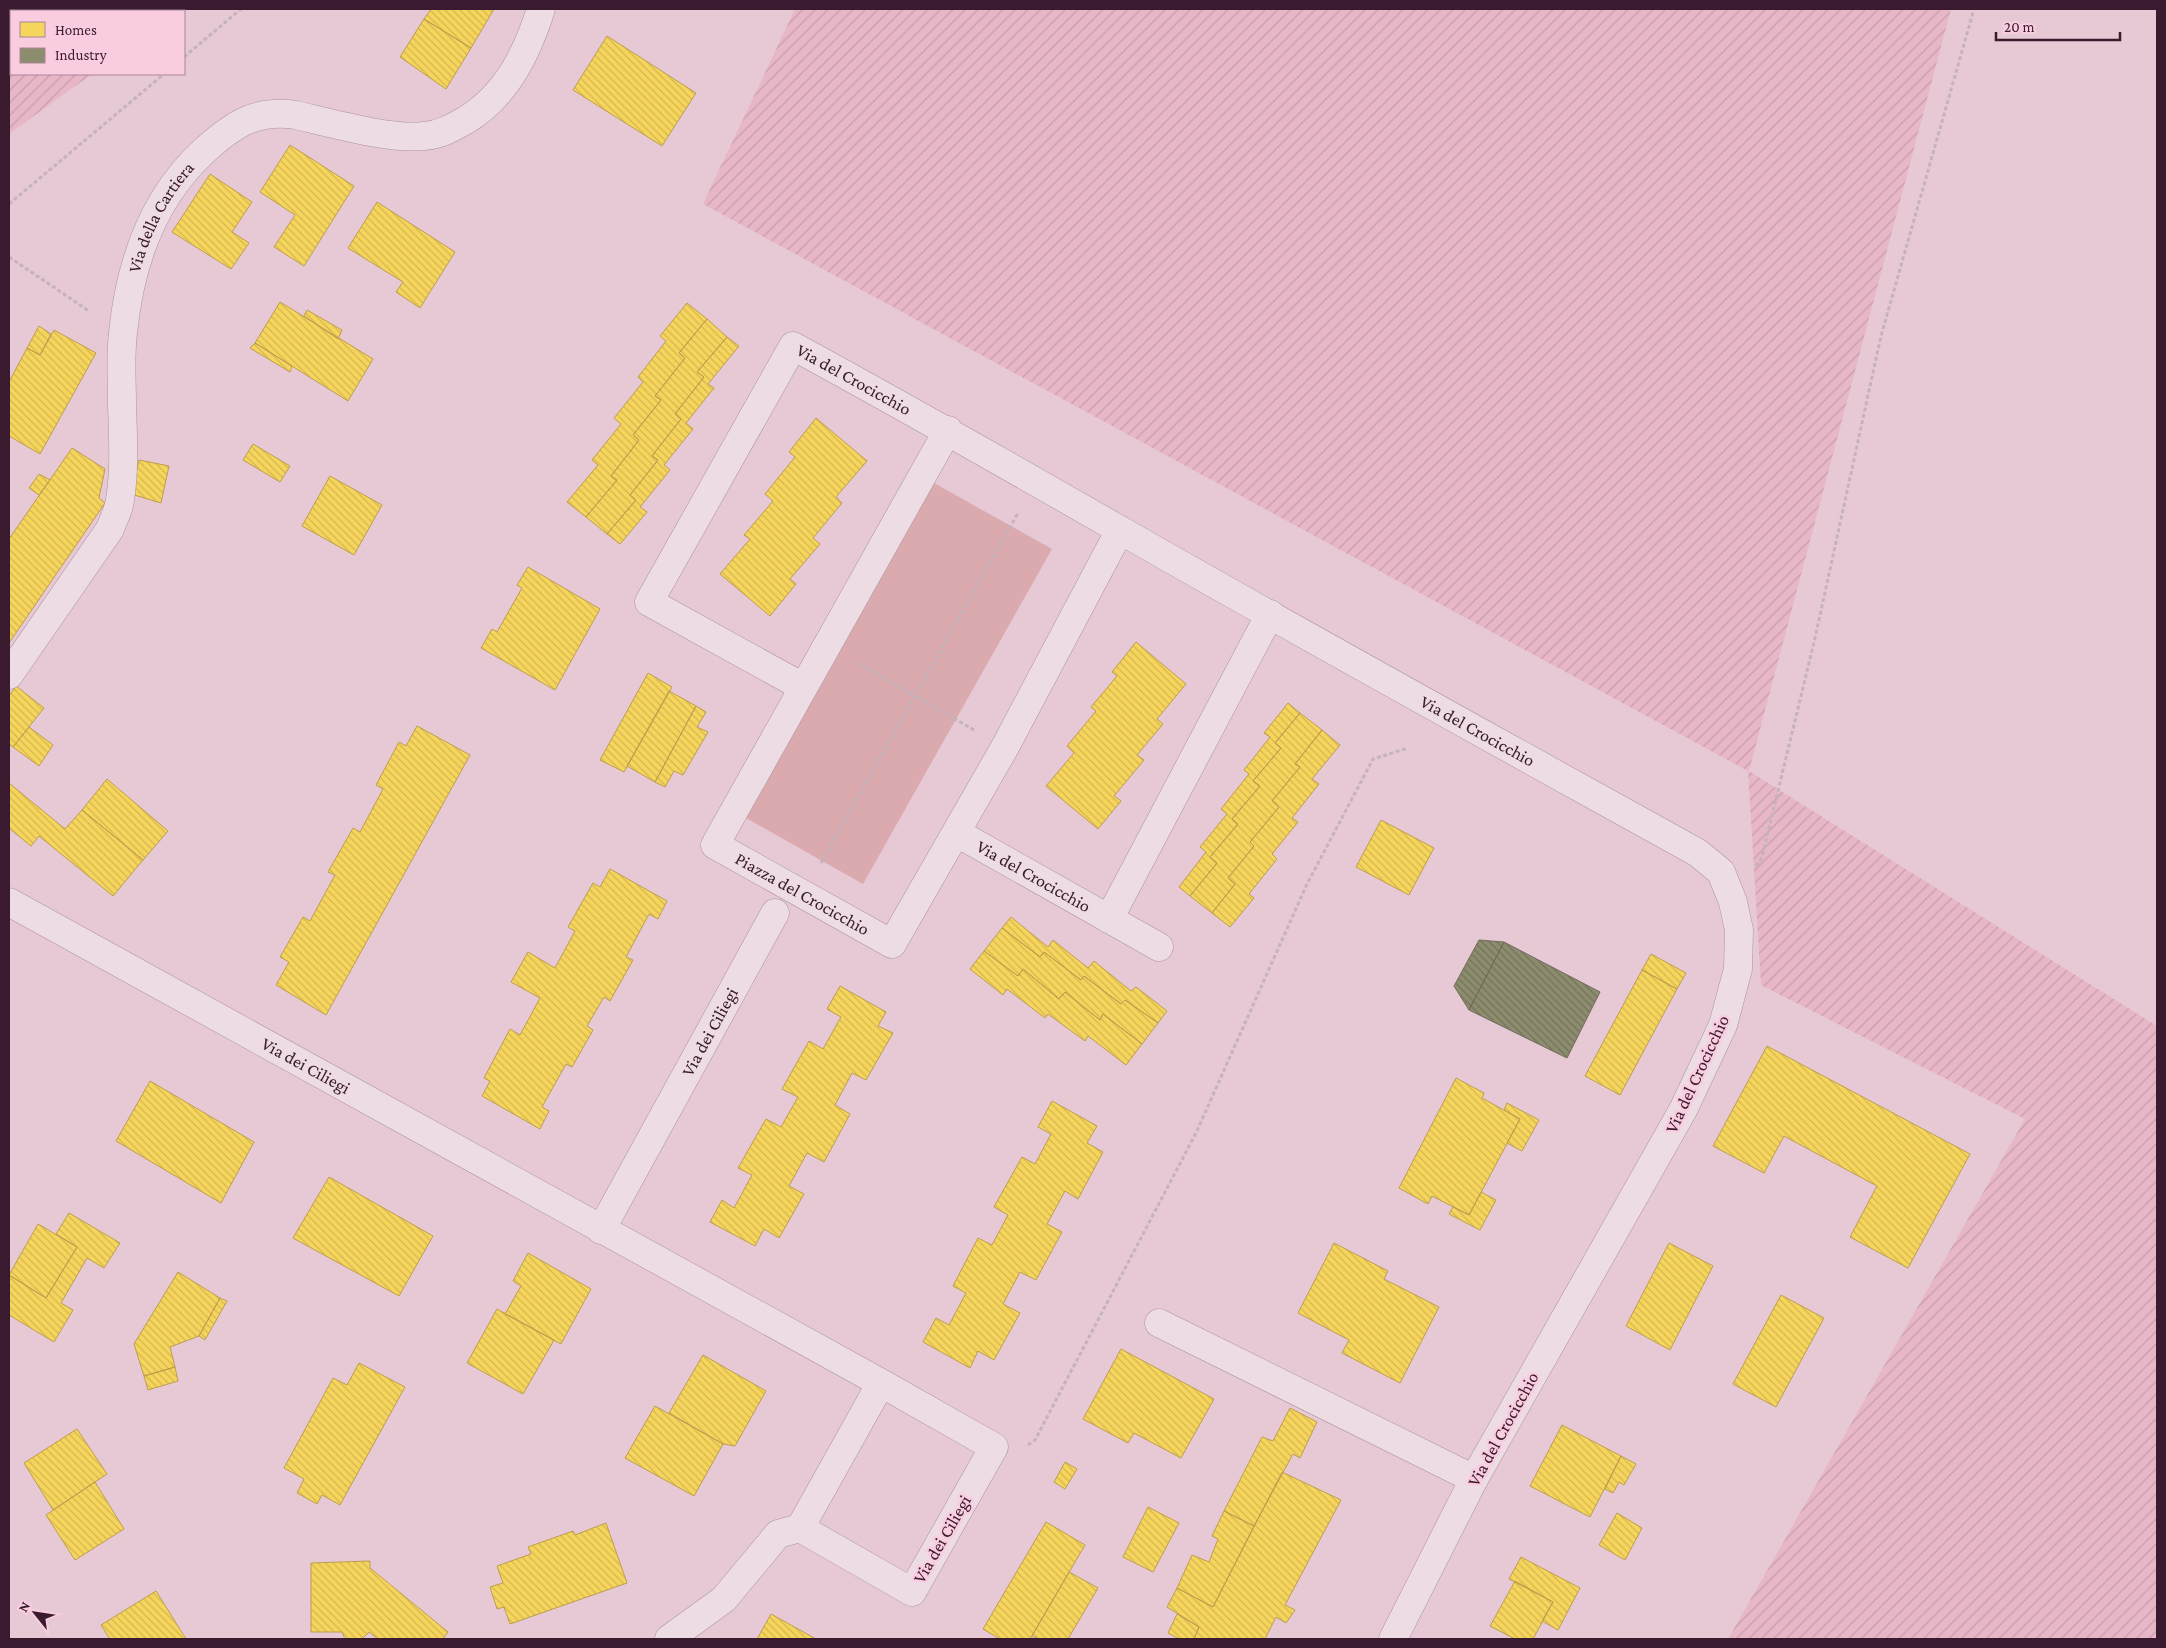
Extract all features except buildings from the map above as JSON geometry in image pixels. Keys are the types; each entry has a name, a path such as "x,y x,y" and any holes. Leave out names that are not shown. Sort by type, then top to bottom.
{"street":[{"name":"Via della Cartiera","path":"9,675 110,529 120,502 123,462 122,333 139,250 151,219 171,188 196,158 223,133 244,120 264,114 283,113 387,134 422,137 450,130 476,114 495,97 512,75 534,30 541,9"},
{"name":"Via del Crocicchio","path":"803,687 649,602 794,346 948,430 1120,530 1698,853 1721,872 1733,902 1739,930 1738,969 1723,1025 1683,1110 1474,1479 1393,1639"},
{"name":"Piazza del Crocicchio","path":"948,430 715,845 803,896 892,944 1005,748 1120,530"},
{"name":"Via del Crocicchio","path":"1108,919 1270,614"},
{"name":"Via del Crocicchio","path":"957,833 1159,947"},
{"name":"Via dei Ciliegi","path":"9,902 994,1447 912,1592 800,1528"},
{"name":"Via dei Ciliegi","path":"601,1230 775,913"},
{"path":"1159,1323 1474,1479"},
{"path":"669,1639 724,1599 778,1534 800,1528 881,1384"}],"path":[{"path":"185,56 241,9"},
{"path":"1733,902 1762,857 1816,638 1880,336 1974,9"},
{"path":"9,204 163,75"},
{"path":"9,257 122,333"},
{"path":"803,896 1036,481"},
{"path":"828,646 1005,748"},
{"path":"994,1447 1016,1454 1035,1440 1196,1133 1307,884 1373,759 1408,748"}],"shaded area":[{"path":"9,9 181,9 10,10 10,75 91,75 9,134"},
{"path":"795,9 1951,9 1749,771 2157,1026 2157,1639 1728,1639 2025,1119 1761,985 1748,771 703,204"},
{"path":"934,483 1052,549 863,884 746,818"}]}
